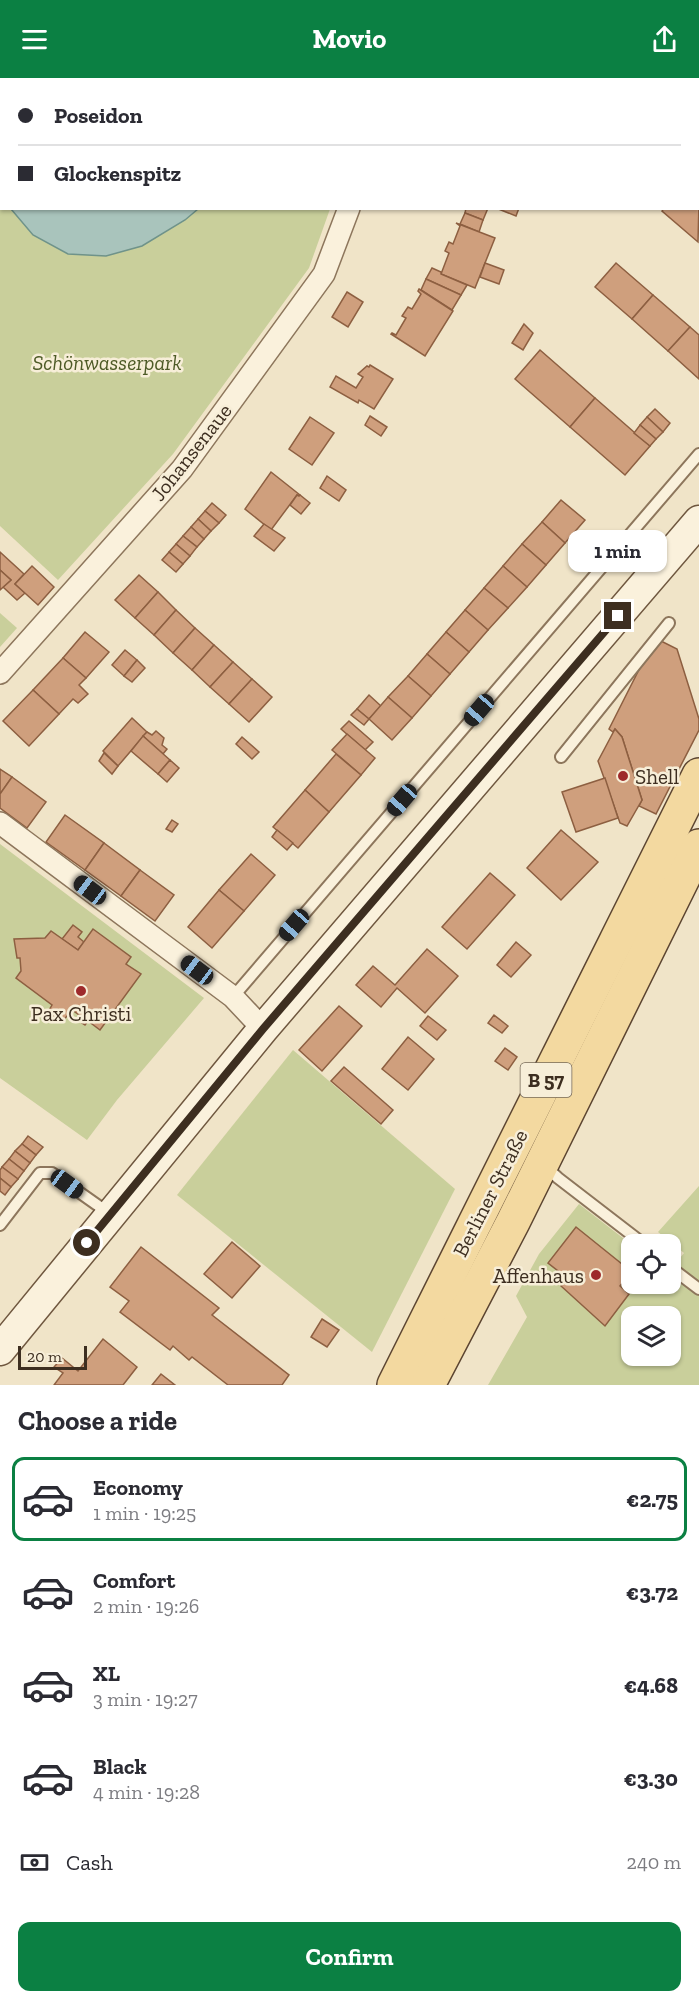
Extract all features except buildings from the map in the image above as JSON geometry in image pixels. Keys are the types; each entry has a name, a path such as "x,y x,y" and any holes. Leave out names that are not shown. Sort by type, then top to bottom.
{"main road":[{"path":"0,1350 263,1029 698,522"},
{"name":"Berliner Straße","path":"393,1385 699,775"},
{"name":"Berliner Straße","path":"428,1385 513,1222 699,846"}],"street":[{"name":"Johansenaue","path":"0,673 182,469 324,274 348,210"},
{"path":"0,823 233,997 263,1029"}],"lane":[{"path":"233,997 699,454"},
{"path":"561,757 669,623"},
{"path":"542,1162 558,1178 631,1234"},
{"path":"0,1225 40,1173 52,1173 110,1214"},
{"path":"681,1276 699,1289"}],"green space":[{"name":"Schönwasserpark","path":"0,210 12,210 33,235 185,220 197,210 330,210 309,268 173,454 58,580 0,526"},
{"path":"0,613 17,628 0,647"},
{"path":"0,844 204,998 117,1100 87,1140 0,1078","holes":["93,929 131,957 126,964 141,974 100,1030 72,1010 62,1022 48,1012 52,1005 16,978 21,971 15,939 45,938 51,931 78,950"]},
{"path":"293,1050 455,1189 372,1352 177,1195"},
{"path":"699,1186 699,1385 488,1385 527,1317 516,1296 539,1254 579,1204 621,1236 621,1294 681,1294 681,1257 684,1253 681,1251 681,1234 658,1232"}],"water":[{"path":"12,210 197,210 185,220 142,246 106,256 68,254 33,235"}],"place":[{"name":"Shell","path":"623,776"},
{"name":"Pax Christi","path":"81,991"},
{"name":"Affenhaus","path":"596,1275"}],"route":[{"path":"87,1243 263,1029 618,616"}]}
